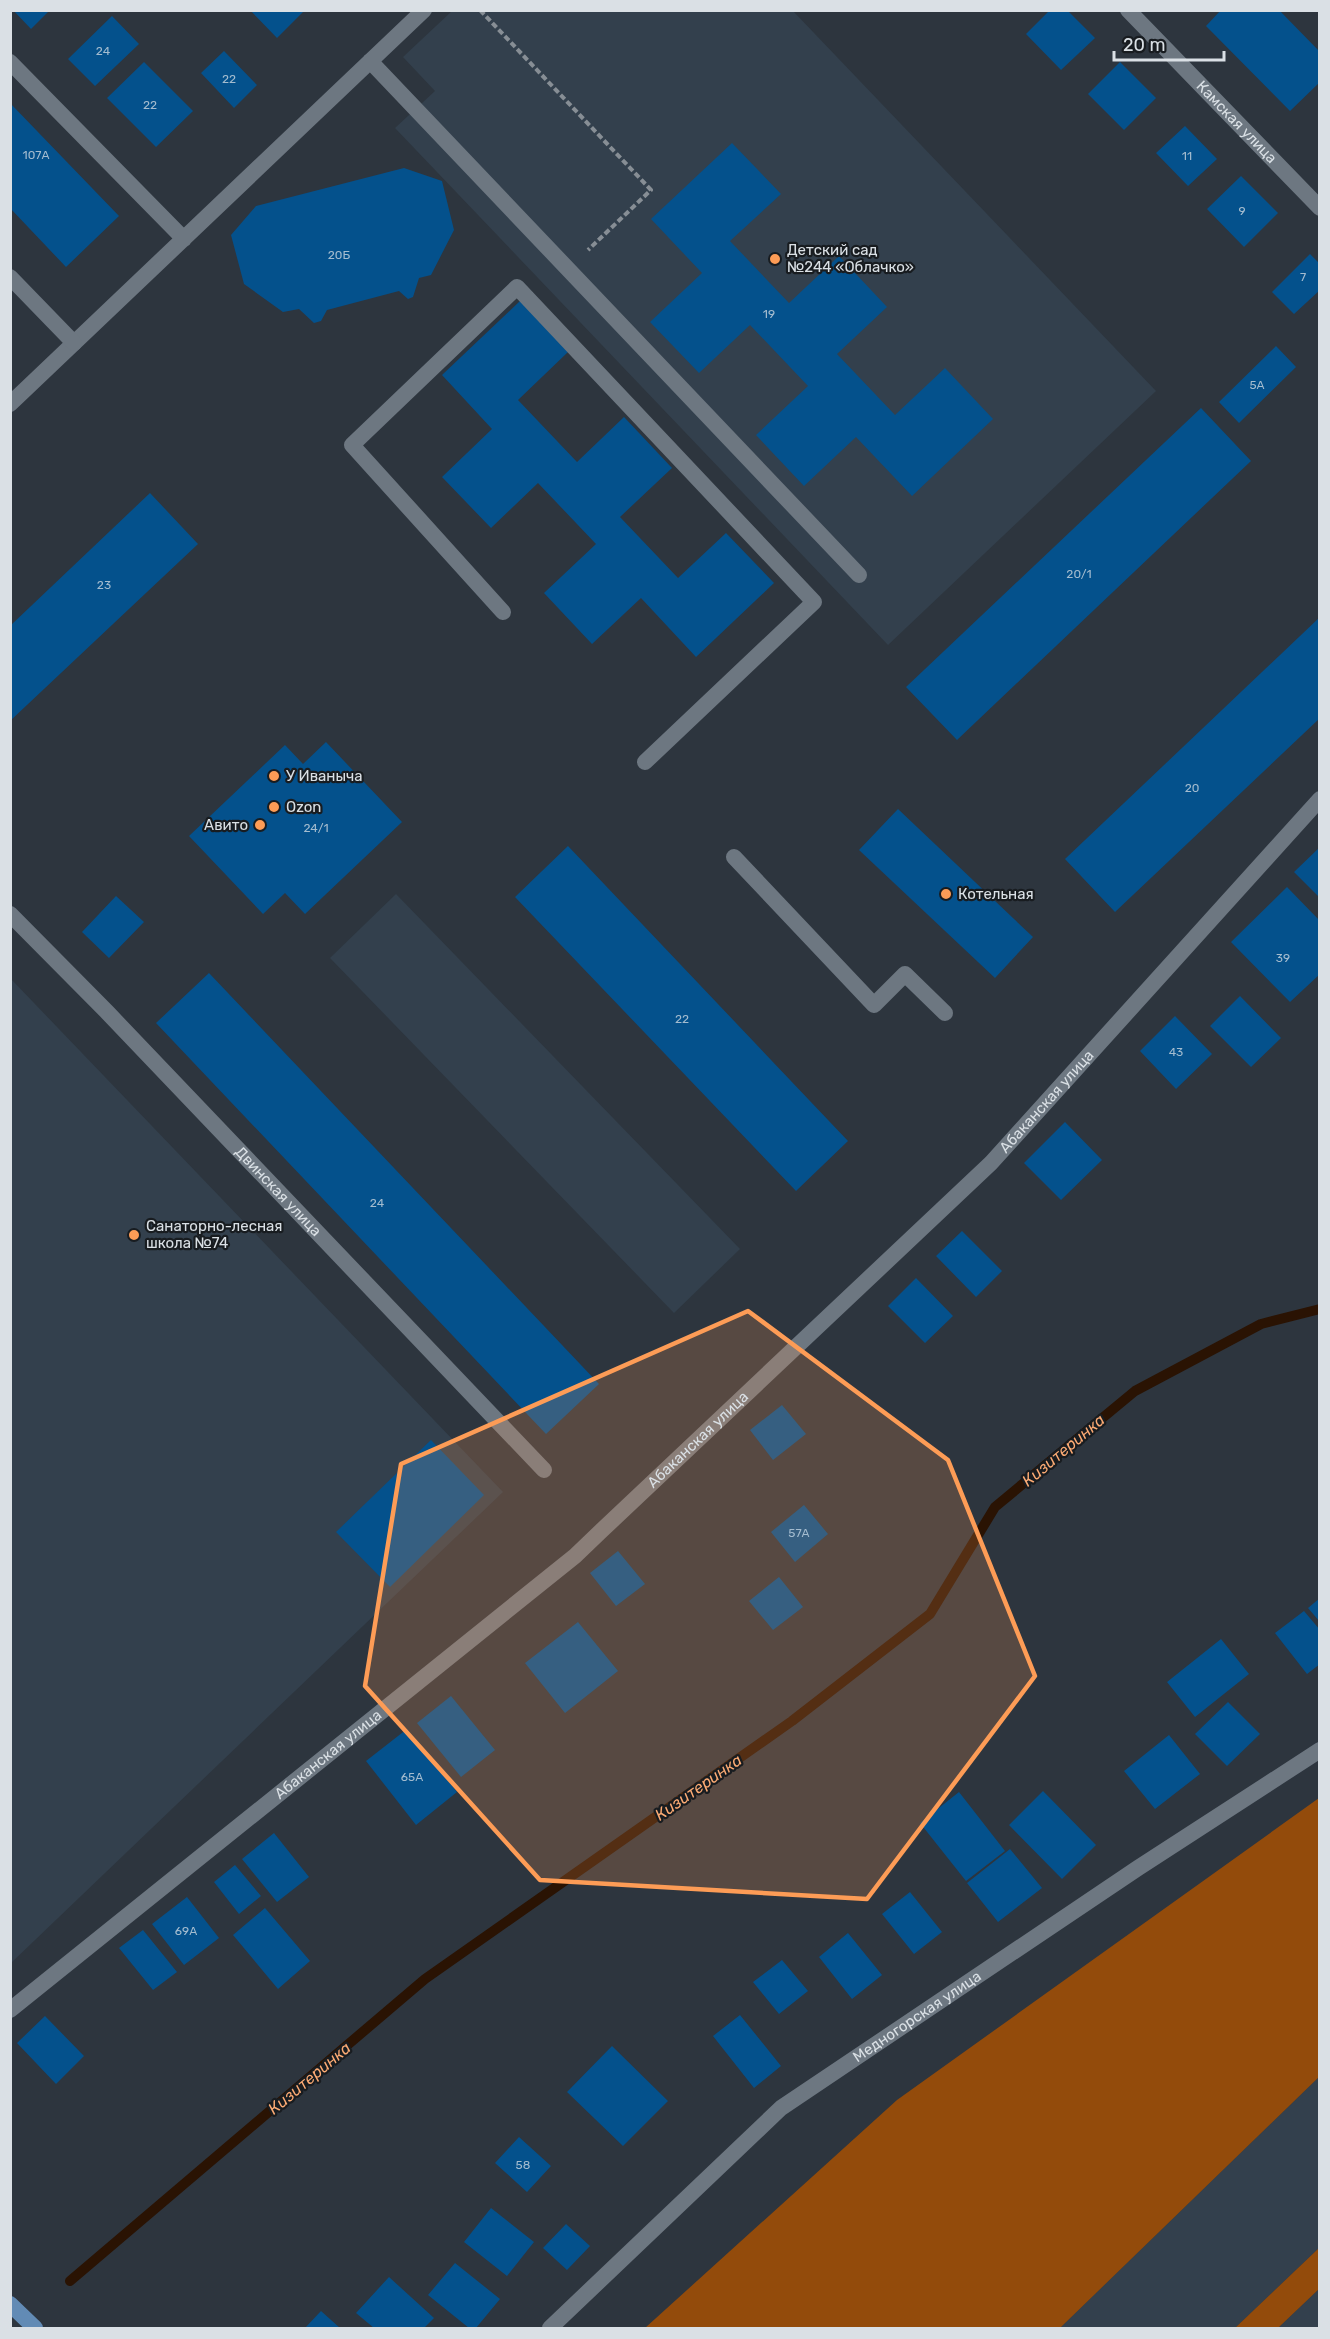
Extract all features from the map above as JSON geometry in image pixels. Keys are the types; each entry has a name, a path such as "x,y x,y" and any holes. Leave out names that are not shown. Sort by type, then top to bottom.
{"main road":[{"path":"10,2304 35,2328"}],"street":[{"path":"10,404 424,10"},
{"name":"Камская улица","path":"1128,10 1320,208"},
{"path":"370,61 859,575"},
{"path":"10,62 184,238"},
{"path":"10,277 74,343"},
{"path":"503,612 352,445 517,287 814,602 645,762"},
{"name":"Абаканская улица","path":"10,2010 575,1556 991,1163 1320,799"},
{"path":"734,857 874,1005 905,974 945,1013"},
{"name":"Двинская улица","path":"10,914 116,1021 544,1470"},
{"name":"Медногорская улица","path":"550,2328 781,2108 1128,1875 1320,1750"}],"path":[{"path":"480,10 651,190 568,269"}],"highlighted area":[{"path":"748,1311 948,1460 1035,1676 867,1899 540,1880 365,1686 401,1464"}],"shaded area":[{"name":"Детский сад №244 «Облачко»","path":"452,11 793,11 1156,391 888,645 395,128 435,91 403,57"},
{"path":"396,894 740,1249 674,1313 330,958"},
{"name":"Санаторно-лесная школа №74","path":"11,979 503,1492 11,1963"},
{"path":"1319,1798 1319,2077 1060,2328 645,2328 897,2100"},
{"path":"1319,2077 1319,2248 1235,2328 1060,2328"},
{"path":"1319,2248 1319,2289 1278,2328 1235,2328"},
{"path":"1319,2289 1319,2328 1278,2328"}],"building":[{"path":"13,10 50,10 31,29"},
{"path":"250,10 302,10 303,12 277,38"},
{"path":"1050,10 1067,10 1095,38 1061,70 1026,34"},
{"path":"1221,10 1279,10 1320,52 1320,82 1290,111 1206,26"},
{"path":"112,16 139,44 95,86 68,59"},
{"path":"224,51 257,85 234,108 201,73"},
{"path":"144,62 193,111 156,147 107,98"},
{"path":"1120,62 1156,98 1124,130 1088,94"},
{"path":"10,103 119,216 66,267 10,208"},
{"path":"1185,126 1217,159 1188,186 1156,153"},
{"path":"732,143 781,194 730,241 789,303 839,256 887,307 837,354 895,415 945,368 993,419 912,496 856,437 804,486 756,435 808,386 750,325 699,373 650,322 702,273 651,219"},
{"path":"404,168 442,181 454,230 431,275 419,278 413,297 408,299 399,291 327,310 321,321 314,323 299,309 283,312 244,284 231,235 256,206"},
{"path":"1241,176 1278,213 1244,247 1207,209"},
{"path":"1310,254 1320,264 1320,290 1294,314 1272,292"},
{"path":"520,301 568,352 518,400 577,462 624,417 672,468 620,517 678,578 726,533 774,583 696,657 641,598 592,644 544,593 596,544 538,483 491,528 442,477 492,429 442,375"},
{"path":"1276,346 1296,367 1239,423 1219,402"},
{"path":"1201,408 1251,461 957,740 906,687"},
{"path":"150,493 198,544 10,721 10,626"},
{"path":"1320,617 1320,718 1115,912 1065,859"},
{"path":"326,742 402,822 305,914 285,893 263,914 189,836 285,745 303,764"},
{"name":"Котельная","path":"898,809 1033,937 995,978 859,850"},
{"path":"568,846 848,1141 796,1191 515,897"},
{"path":"1320,847 1320,898 1294,872"},
{"path":"1287,887 1320,921 1320,974 1290,1002 1231,942"},
{"path":"116,896 144,922 109,958 82,932"},
{"path":"209,973 599,1384 546,1434 156,1023"},
{"path":"1240,996 1281,1038 1251,1067 1210,1026"},
{"path":"1175,1016 1212,1054 1176,1089 1140,1051"},
{"path":"1065,1122 1102,1160 1061,1200 1024,1163"},
{"path":"962,1231 1002,1271 976,1297 936,1256"},
{"path":"916,1278 953,1316 925,1343 888,1306"},
{"path":"782,1405 806,1434 773,1460 750,1430"},
{"path":"431,1440 484,1495 390,1587 336,1532"},
{"path":"804,1505 828,1534 795,1562 771,1532"},
{"path":"618,1551 645,1584 616,1606 590,1573"},
{"path":"779,1577 803,1607 773,1630 749,1601"},
{"path":"1320,1598 1320,1622 1308,1608"},
{"path":"1304,1611 1320,1630 1320,1664 1307,1674 1275,1633"},
{"path":"578,1622 618,1671 565,1713 525,1663"},
{"path":"1221,1639 1249,1674 1195,1717 1167,1682"},
{"path":"451,1696 495,1750 461,1777 417,1723"},
{"path":"1228,1702 1260,1734 1227,1766 1195,1734"},
{"path":"407,1729 457,1792 416,1825 366,1761"},
{"path":"1169,1735 1200,1774 1155,1809 1124,1771"},
{"path":"1043,1791 1096,1845 1062,1879 1009,1825"},
{"path":"959,1792 1005,1851 966,1881 920,1823"},
{"path":"274,1833 309,1877 277,1902 242,1859"},
{"path":"1010,1849 1042,1888 998,1922 967,1883"},
{"path":"235,1865 261,1896 239,1914 214,1882"},
{"path":"910,1892 942,1932 914,1954 882,1914"},
{"path":"187,1897 219,1938 184,1965 152,1924"},
{"path":"265,1908 310,1961 278,1989 233,1935"},
{"path":"143,1930 177,1972 153,1990 119,1948"},
{"path":"848,1933 882,1975 852,1999 819,1957"},
{"path":"782,1960 808,1991 779,2014 753,1982"},
{"path":"740,2015 781,2066 754,2088 713,2036"},
{"path":"45,2016 84,2056 56,2084 17,2043"},
{"path":"612,2046 668,2101 623,2146 567,2092"},
{"path":"519,2137 551,2166 527,2192 495,2163"},
{"path":"491,2208 534,2242 507,2276 464,2242"},
{"path":"566,2224 590,2246 567,2270 543,2248"},
{"path":"455,2263 500,2299 476,2328 469,2328 428,2295"},
{"path":"389,2277 434,2318 424,2328 374,2328 356,2313"},
{"path":"321,2311 340,2328 305,2328"}],"waterway":[{"name":"Кизитеринка","path":"70,2281 425,1979 792,1721 930,1614 995,1507 1135,1391 1261,1324 1320,1309"}],"place":[{"name":"Детский сад №244 «Облачко»","path":"775,259"},
{"name":"У Иваныча","path":"274,776"},
{"name":"Ozon","path":"274,807"},
{"name":"Авито","path":"260,825"},
{"name":"Котельная","path":"946,894"},
{"name":"Санаторно-лесная школа №74","path":"134,1235"}]}
